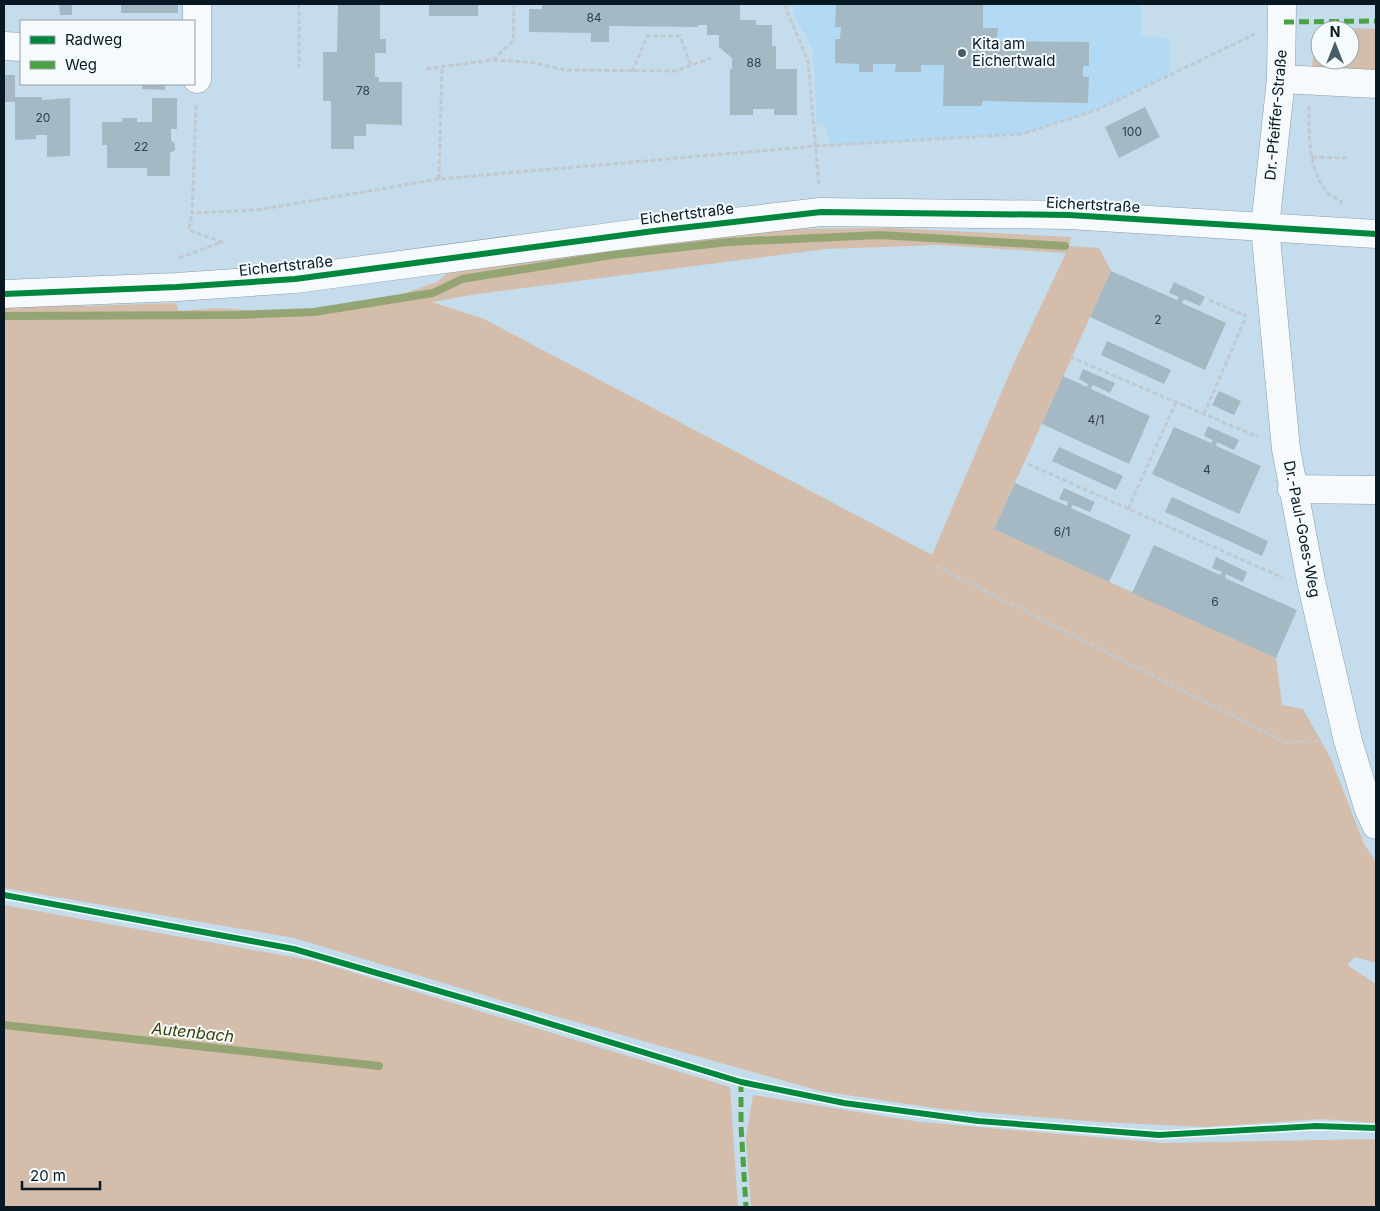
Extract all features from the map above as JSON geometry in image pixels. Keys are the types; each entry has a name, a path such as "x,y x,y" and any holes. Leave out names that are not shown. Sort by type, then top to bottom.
{"street":[{"path":"196,79 197,4"},
{"name":"Dr.-Pfeiffer-Straße","path":"1265,227 1281,78 1283,13"},
{"path":"4,46 20,47"},
{"path":"1281,78 1376,84"},
{"name":"Eichertstraße","path":"4,294 177,287 295,279 654,231 821,212 1070,215 1376,234"},
{"name":"Dr.-Paul-Goes-Weg","path":"1265,227 1286,449 1292,489 1348,741 1368,807 1376,824"},
{"path":"1292,489 1376,490"}],"path":[{"path":"299,4 299,67"},
{"path":"493,60 513,41 514,4"},
{"path":"786,4 786,10 808,61 821,212"},
{"path":"192,213 256,210 439,179 816,146 1022,134 1097,110 1283,13"},
{"path":"632,72 647,36 680,36 691,66"},
{"path":"426,69 493,60 530,62 565,70 676,71 711,58"},
{"path":"439,179 442,67"},
{"path":"177,287 173,261 222,242 189,230 192,213 196,79"},
{"path":"1309,80 1309,135 1313,165 1326,192 1341,201 1341,232"},
{"path":"1312,157 1349,158"},
{"path":"1209,300 1275,328"},
{"path":"1204,414 1247,316"},
{"path":"1070,357 1286,449"},
{"path":"1128,508 1176,402"},
{"path":"1028,464 1314,591"},
{"path":"936,566 1285,742 1348,741"}],"shaded area":[{"path":"793,4 1141,4 1141,36 1170,38 1169,74 1097,110 1022,134 831,145 825,125 817,125 813,51 793,12"},
{"path":"1360,28 1376,29 1376,70 1360,70"},
{"path":"890,228 1071,237 1069,246 1099,248 1111,271 994,529 1276,658 1282,705 1303,709 1331,759 1364,844 1376,862 1376,963 1355,957 1347,965 1376,984 1376,1123 1322,1119 1204,1127 1099,1122 941,1109 820,1091 527,1008 294,938 4,888 4,306 176,303 179,311 219,308 275,312 328,309 388,299 437,282 448,272 717,235 793,229","holes":["937,245 1066,253 1014,363 932,555 484,319 432,302 477,294 826,249"]},
{"path":"4,905 315,961 730,1087 738,1207 4,1207"},
{"path":"753,1095 921,1122 1164,1143 1376,1139 1376,1207 751,1207 746,1138"}],"building":[{"path":"59,4 72,4 72,15 60,15"},
{"path":"121,4 178,4 178,13 121,13"},
{"path":"338,4 380,4 380,39 386,39 386,53 375,53 375,77 379,77 379,82 402,82 402,125 366,124 366,136 354,136 354,149 331,149 331,101 323,101 323,52 337,52"},
{"path":"429,4 478,4 478,16 429,16"},
{"path":"542,4 740,4 740,20 756,20 756,25 772,25 772,46 776,46 776,69 797,69 797,115 774,115 774,109 753,109 753,115 730,115 730,69 732,69 732,58 719,47 719,35 707,35 707,25 698,25 698,27 609,26 609,42 591,42 591,33 529,32 529,9 542,9"},
{"name":"Kita am Eichertwald","path":"836,4 983,4 983,28 998,28 997,41 1089,42 1089,66 1083,66 1083,77 1089,77 1088,103 982,101 982,106 943,106 944,65 921,65 921,72 895,72 896,64 873,64 873,72 859,72 859,64 835,63 835,39 840,39 841,27 835,27"},
{"path":"4,75 15,75 15,97 42,97 42,100 70,98 70,156 47,157 47,135 36,135 36,139 15,140 15,102 4,102"},
{"path":"142,85 165,85 165,90 142,89"},
{"path":"152,98 177,98 177,129 171,129 171,140 175,144 175,150 170,153 170,176 147,176 147,168 107,168 107,145 102,145 102,122 122,122 122,118 137,118 137,122 152,122"},
{"path":"1145,107 1160,137 1119,158 1105,127"},
{"path":"1111,271 1177,300 1179,297 1169,293 1174,282 1205,297 1200,306 1184,299 1182,303 1226,323 1205,370 1090,317"},
{"path":"1107,341 1171,370 1164,384 1101,355"},
{"path":"1083,369 1115,383 1110,393 1093,385 1091,389 1150,416 1129,464 1042,424 1063,376 1087,387 1088,384 1079,379"},
{"path":"1219,391 1241,401 1234,415 1212,405"},
{"path":"1208,426 1239,440 1234,450 1217,442 1216,446 1261,466 1239,514 1152,474 1174,427 1211,443 1213,440 1204,436"},
{"path":"1059,447 1123,476 1116,490 1052,461"},
{"path":"1015,483 1067,506 1068,502 1059,499 1064,488 1095,502 1090,512 1073,505 1071,508 1131,535 1109,582 994,529"},
{"path":"1172,497 1268,541 1262,556 1165,512"},
{"path":"1154,545 1220,575 1222,572 1212,568 1216,557 1247,572 1243,582 1226,574 1225,578 1297,610 1276,658 1132,593"}],"waterway":[{"path":"4,316 238,315 314,312 433,293 462,279 612,255 729,242 879,235 1065,246"},
{"name":"Autenbach","path":"4,1025 379,1066"}],"marked path":[{"path":"1284,22 1376,21"},
{"path":"741,1082 741,1126 746,1207"}],"cycle path":[{"path":"4,294 177,287 295,279 654,231 821,212 1069,215 1376,234"},
{"path":"4,895 294,949 518,1014 741,1082 844,1103 978,1121 1159,1135 1316,1126 1376,1128"}],"place":[{"name":"Kita am Eichertwald","path":"962,53"}]}
